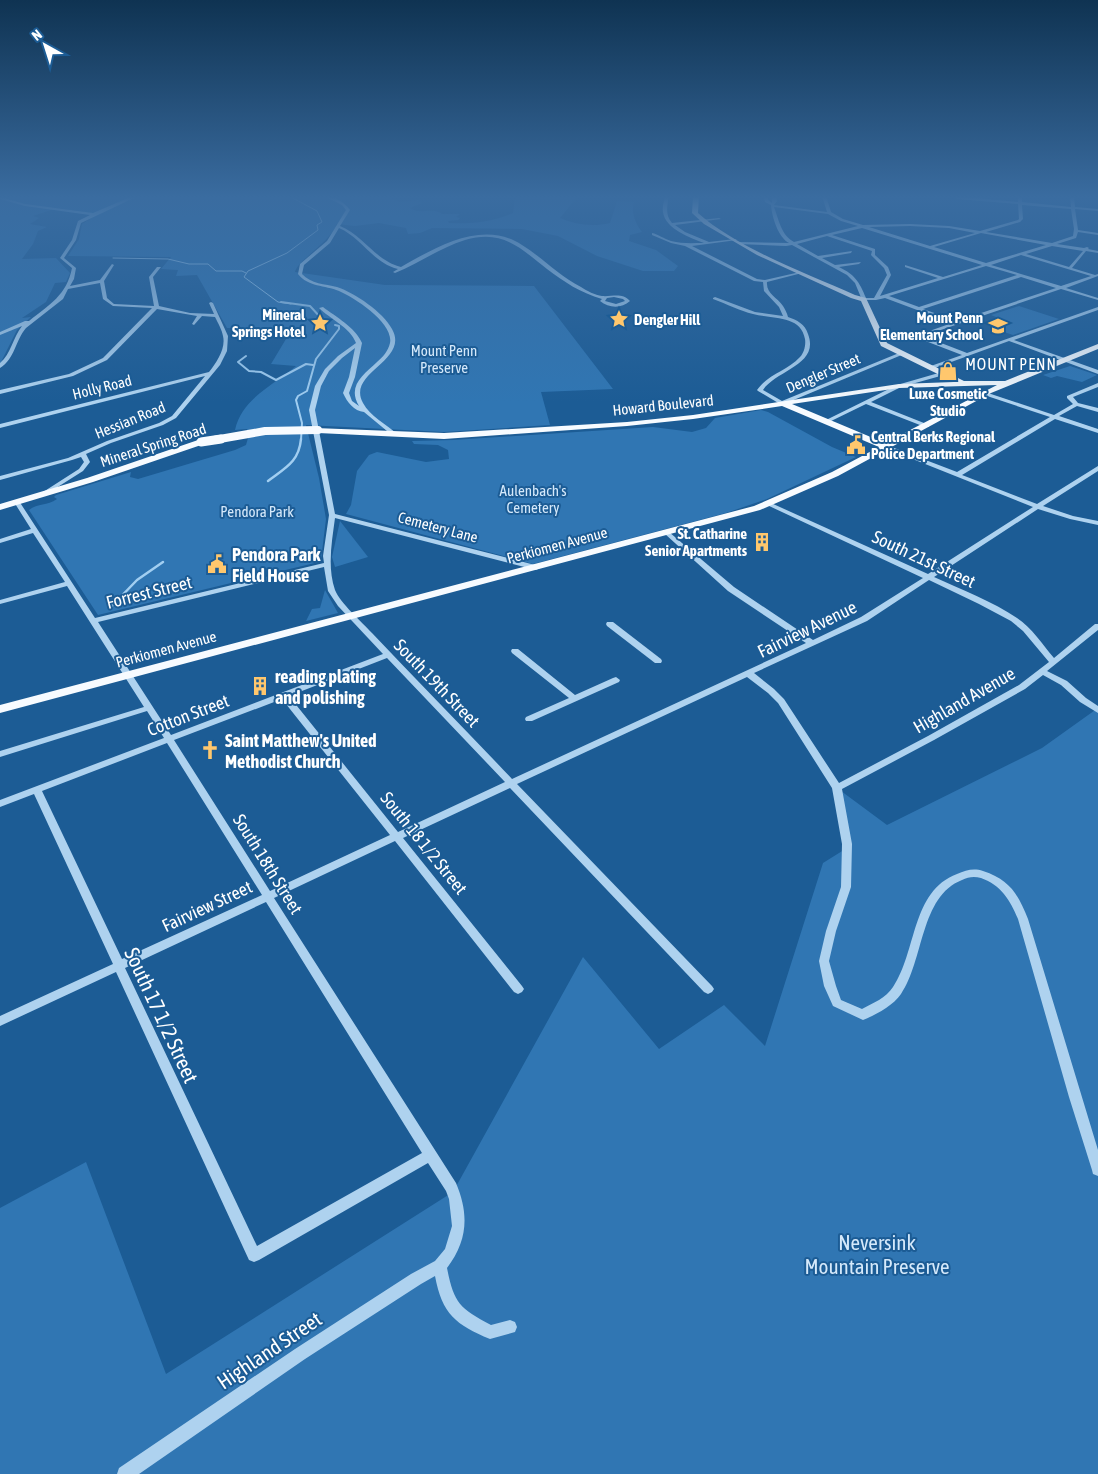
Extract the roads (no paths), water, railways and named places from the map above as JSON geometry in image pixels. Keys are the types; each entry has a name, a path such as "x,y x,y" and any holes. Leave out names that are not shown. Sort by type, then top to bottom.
{"main road":[{"path":"783,265 853,297 864,299 884,344 983,393"},
{"name":"Perkiomen Avenue","path":"0,709 536,568 769,504 888,447 983,393 1098,346"},
{"name":"Howard Boulevard","path":"318,430 453,435 648,422 899,386 1010,381"},
{"path":"782,403 888,447"},
{"name":"Mineral Spring Road","path":"0,507 201,442 265,431 318,430"}],"street":[{"path":"0,366 8,360 19,333 32,320 55,304 67,288 72,280 74,268 70,265"},
{"path":"112,265 102,281 105,299 111,304 156,307 217,316"},
{"path":"302,265 300,274 311,282 342,291 378,315 391,331 393,341 391,349 358,385 356,392 359,401 370,414"},
{"path":"386,265 402,268"},
{"path":"395,272 409,265"},
{"path":"544,265 560,277 592,295 604,298"},
{"path":"726,265 756,280 765,281 800,273"},
{"path":"834,266 844,265"},
{"path":"876,299 890,275 883,265"},
{"path":"834,266 855,280 864,299 876,299 984,265"},
{"path":"988,265 1098,299"},
{"path":"1059,265 1097,276"},
{"path":"1070,268 1073,265"},
{"path":"907,266 942,278"},
{"path":"0,392 60,378 84,370 105,359 158,304 151,277 159,268"},
{"path":"918,309 1022,276"},
{"path":"879,336 917,336 1097,276"},
{"path":"72,280 102,281"},
{"path":"765,281 766,292 778,303 786,317"},
{"path":"67,288 88,282"},
{"path":"884,296 957,322"},
{"path":"715,298 756,314 786,317 800,324 808,342 802,358 764,383 760,390 766,396 782,403"},
{"name":"Hessian Road","path":"0,478 83,455 109,442 161,424 174,417 222,356 226,342 224,330 211,303"},
{"path":"321,308 345,326 357,338 359,343 352,377 346,393 350,402 370,414 395,434"},
{"path":"930,368 1098,308"},
{"path":"194,324 200,315"},
{"path":"0,334 32,320"},
{"path":"7,330 19,333"},
{"path":"917,336 968,355"},
{"path":"1010,340 1098,372"},
{"name":"South 19th Street","path":"359,343 328,366 314,399 312,410 332,515 327,564 332,590 341,604 388,655 708,989"},
{"name":"Dengler Street","path":"782,403 901,354"},
{"name":"Holly Road","path":"0,426 210,373"},
{"path":"825,422 899,386 942,374"},
{"path":"181,380 201,385"},
{"path":"1098,385 1068,397 1076,404 1098,410"},
{"path":"983,393 1098,431"},
{"path":"866,402 927,426"},
{"path":"957,474 1076,404"},
{"path":"888,447 1038,507 1072,518 1098,523"},
{"name":"Hessian Road","path":"43,494 81,470 88,462 83,455"},
{"name":"Fairview Avenue","path":"511,784 864,619 1098,468"},
{"name":"South 18th Street","path":"17,502 169,739 456,1199 459,1226 450,1253"},
{"name":"South 21st Street","path":"769,504 982,602 1014,620 1033,636 1053,662"},
{"name":"Cemetery Lane","path":"332,515 536,568"},
{"path":"0,541 35,530"},
{"path":"667,533 731,589 812,643"},
{"name":"Forrest Street","path":"94,621 327,564"},
{"path":"0,602 69,583"},
{"path":"610,624 658,661"},
{"name":"Highland Avenue","path":"837,788 932,738 1022,687 1098,626"},
{"path":"515,651 574,698"},
{"name":"Cotton Street","path":"0,804 388,655"},
{"path":"1042,671 1064,683 1098,710"},
{"path":"748,673 781,701 837,788 847,844 846,879 840,909 830,932 824,961 830,986 838,1003 863,1015 891,998 903,981 931,902 938,890 958,876 977,872 994,878 1006,886 1013,896 1023,919 1077,1106 1098,1170"},
{"path":"529,719 616,680"},
{"name":"South 18 1/2 Street","path":"284,695 518,989"},
{"path":"0,754 149,708"},
{"name":"Fairview Street","path":"0,1021 511,784"},
{"name":"South 17 1/2 Street","path":"37,790 254,1255 430,1156"},
{"name":"Highland Street","path":"125,1474 300,1354 416,1279 440,1266 450,1253"},
{"path":"440,1266 446,1297 453,1309 464,1319 490,1332 510,1327"}],"waterway":[{"path":"209,265 216,271 242,271 246,273"},
{"path":"261,265 248,271 244,277 278,302 291,304"},
{"path":"281,302 310,306 321,318"},
{"path":"301,440 302,423 296,400 298,396 307,391 316,359 339,329 339,326 335,325"},
{"path":"246,356 238,362 249,371 261,372 276,380 306,364 313,365"},
{"path":"268,481 294,459 300,447 301,439"},
{"path":"110,608 137,580 163,562"}],"place":[{"name":"Dengler Hill","path":"619,319"},
{"name":"Mineral Springs Hotel","path":"320,323"},
{"name":"Mount Penn Elementary School","path":"998,326"},
{"name":"Luxe Cosmetic Studio","path":"948,371"},
{"name":"Central Berks Regional Police Department","path":"856,445"},
{"name":"St. Catharine Senior Apartments","path":"762,542"},
{"name":"Pendora Park Field House","path":"217,564"},
{"name":"reading plating and polishing","path":"260,686"},
{"name":"Saint Matthew's United Methodist Church","path":"210,750"}],"district":[{"name":"MOUNT PENN","path":"1011,364"}],"park label":[{"name":"Mount Penn Preserve","path":"444,358"},
{"name":"Aulenbach's Cemetery","path":"533,498"},
{"name":"Pendora Park","path":"257,511"},
{"name":"Neversink Mountain Preserve","path":"877,1254"}]}
